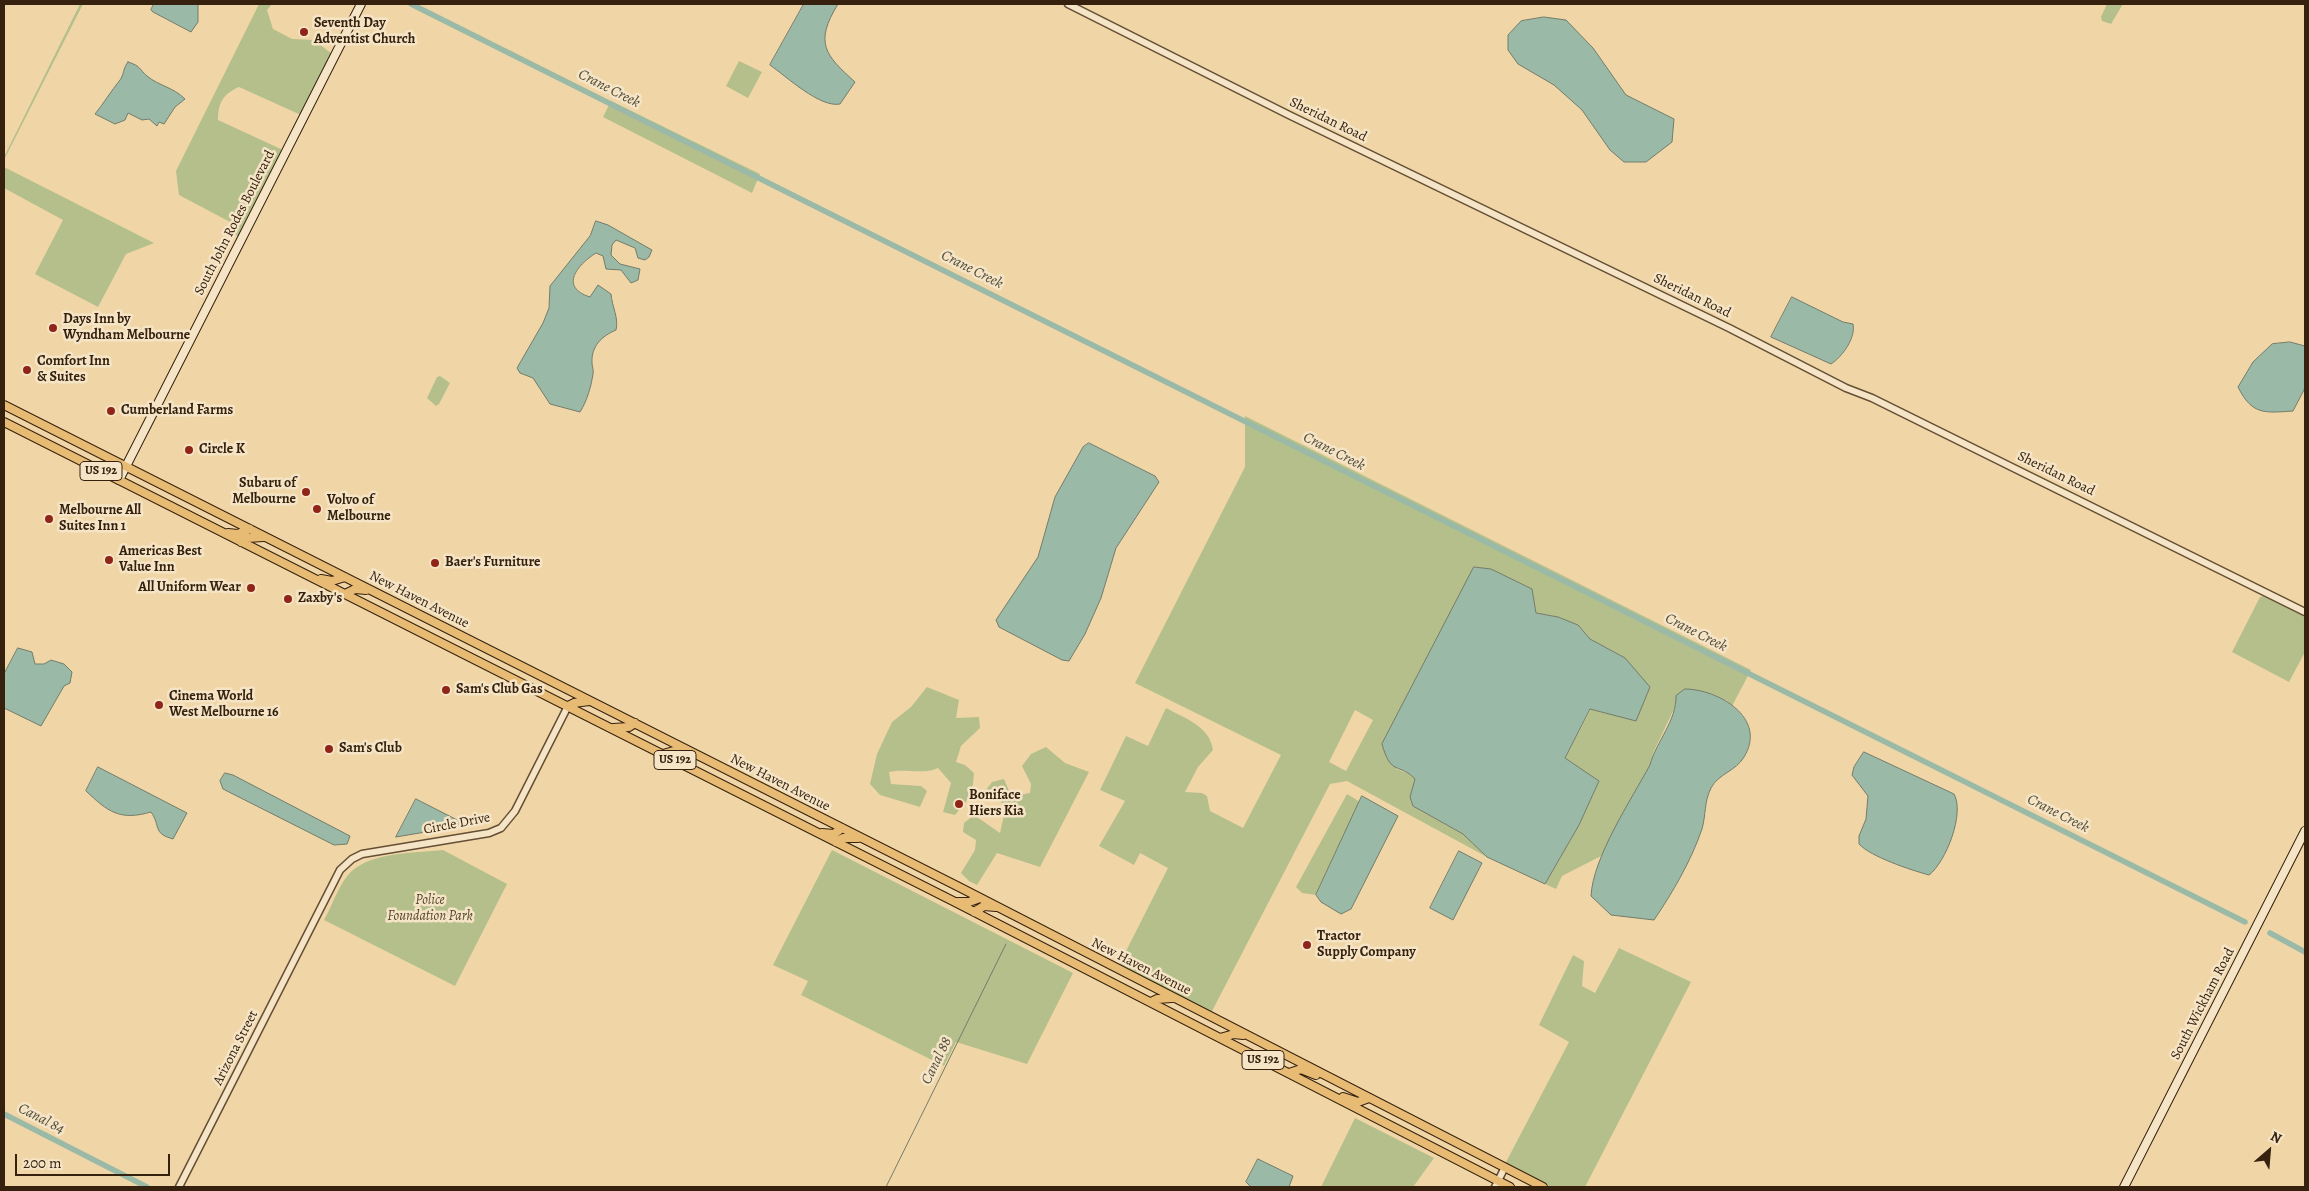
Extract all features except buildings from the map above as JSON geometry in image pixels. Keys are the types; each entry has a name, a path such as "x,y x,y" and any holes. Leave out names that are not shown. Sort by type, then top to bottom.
{"main road":[{"name":"South John Rodes Boulevard","path":"119,480 361,4"},
{"name":"New Haven Avenue","path":"4,405 863,838 1543,1187"},
{"name":"New Haven Avenue","path":"4,422 1151,1002 1289,1073 1496,1184 1510,1187"},
{"path":"223,532 238,534 250,529"},
{"path":"241,542 252,537 268,538"},
{"path":"314,578 332,581 345,577"},
{"path":"345,594 356,589 373,591"},
{"path":"446,645 455,632"},
{"path":"529,687 547,690 557,684"},
{"path":"568,706 580,701 591,701"},
{"path":"611,728 629,727 635,723"},
{"path":"663,754 677,750 689,751"},
{"path":"767,807 780,796"},
{"path":"817,832 834,834 842,828"},
{"name":"South Wickham Road","path":"2124,1187 2305,831"},
{"path":"836,842 849,837 863,838"},
{"path":"955,902 970,902 980,898"},
{"path":"974,912 984,906 998,907"},
{"path":"1151,1002 1164,998 1177,999"},
{"path":"1220,1038 1234,1034 1250,1036"},
{"path":"1289,1073 1302,1069 1320,1077 1330,1078"},
{"path":"1313,1086 1358,1102 1369,1098"}],"street":[{"name":"Sheridan Road","path":"1068,4 1416,178 1689,308 1846,388 1872,398 2305,612"},
{"name":"Circle Drive","path":"315,919 340,870 352,859 375,851 489,833 502,828 515,811 568,706"},
{"name":"Arizona Street","path":"179,1187 315,919"},
{"path":"1496,1184 1505,1168"}],"green space":[{"path":"80,4 83,4 4,160 4,157"},
{"path":"259,4 272,4 267,10 273,29 292,39 314,40 332,54 301,115 239,87 225,96 220,104 218,120 283,150 239,237 232,233 234,224 179,195 176,171"},
{"path":"2107,4 2123,4 2111,24 2102,21 2101,17"},
{"path":"739,61 762,72 748,98 726,86"},
{"path":"611,101 760,174 752,193 603,117"},
{"path":"4,167 154,243 126,254 98,307 35,274 63,220 4,188"},
{"path":"440,376 450,383 439,404 436,406 427,398 437,377"},
{"path":"1245,416 1751,670 1732,706 1726,700 1676,705 1654,751 1650,765 1603,855 1562,876 1556,889 1545,884 1579,825 1599,781 1565,758 1591,709 1636,720 1625,658 1590,639 1578,625 1558,617 1536,613 1532,589 1491,569 1474,567 1396,769 1410,774 1415,779 1410,797 1413,806 1463,834 1487,857 1347,781 1330,784 1211,1013 1119,965 1168,868 1140,853 1134,865 1099,846 1125,801 1100,790 1126,736 1148,746 1166,708 1188,719 1202,729 1211,742 1213,750 1198,767 1185,792 1202,793 1207,796 1210,811 1243,828 1281,755 1135,683 1245,467","holes":["1355,710 1373,720 1346,771 1329,762"]},
{"path":"2263,596 2305,616 2305,652 2289,682 2232,652 2260,597"},
{"path":"927,687 959,700 956,718 979,717 980,728 961,746 956,762 965,765 974,773 972,794 955,815 943,812 951,783 938,768 926,771 889,772 891,784 921,786 927,791 920,807 880,795 870,784 877,754 892,722 911,707"},
{"path":"1046,747 1065,763 1089,772 1040,867 997,853 977,885 969,881 961,873 975,850 976,840 963,832 964,823 974,815 1000,833 1006,806 986,790 992,782 1004,779 1010,793 1019,795 1030,793 1031,784 1022,766 1031,754"},
{"path":"1347,794 1360,802 1316,895 1302,893 1296,887"},
{"name":"Police Foundation Park","path":"443,850 507,884 455,986 324,920 344,880 356,867 392,855"},
{"path":"832,850 1073,973 1027,1064 956,1042 944,1066 801,995 808,981 773,965"},
{"path":"1619,948 1691,982 1585,1187 1551,1187 1505,1164 1569,1042 1539,1025 1573,955 1584,961 1582,986 1595,993"},
{"path":"1355,1118 1434,1158 1413,1187 1321,1187"}],"shaded area":[{"path":"154,4 198,4 198,22 191,32 153,12 151,10"},
{"path":"804,4 838,4 826,29 826,48 836,64 855,82 840,104 832,104 814,97 770,65"},
{"path":"1544,17 1566,20 1593,48 1626,95 1674,119 1672,142 1646,162 1624,162 1610,150 1582,110 1554,85 1518,64 1508,50 1508,35 1521,21"},
{"path":"128,62 138,66 147,76 185,99 175,107 164,124 159,122 157,126 149,119 142,120 128,113 125,120 115,124 95,114 121,78"},
{"path":"596,221 608,225 652,250 649,257 645,260 638,258 635,248 616,240 612,245 611,255 620,264 640,269 638,280 631,283 621,270 606,269 603,256 596,253 583,264 574,276 575,288 581,293 590,297 598,285 611,294 617,321 616,330 606,335 595,347 592,357 593,373 591,384 587,399 580,412 550,404 533,378 520,373 517,368 543,323 549,308 550,286 590,236"},
{"path":"1792,297 1843,322 1853,324 1852,335 1847,347 1840,357 1831,364 1771,337"},
{"path":"2290,342 2305,346 2305,388 2293,411 2267,412 2260,410 2248,403 2238,387 2253,362 2272,344"},
{"path":"1089,443 1155,476 1159,482 1116,548 1101,598 1085,634 1069,661 1062,660 999,627 996,620 1038,557 1055,497 1083,447"},
{"path":"1474,567 1491,569 1532,589 1536,613 1558,617 1578,625 1590,639 1625,658 1650,687 1636,721 1590,709 1565,758 1599,781 1579,825 1545,884 1487,857 1463,834 1413,806 1410,797 1415,779 1392,765 1385,754 1382,744"},
{"path":"18,648 32,652 35,664 44,664 51,660 64,664 72,672 70,683 64,686 41,726 4,708 4,674"},
{"path":"1685,689 1712,694 1736,708 1745,718 1750,730 1750,743 1741,762 1718,779 1711,788 1707,798 1702,829 1693,853 1675,887 1654,920 1611,915 1591,896 1598,864 1614,829 1650,765 1670,722 1676,696"},
{"path":"1864,752 1954,794 1957,802 1957,813 1952,837 1942,860 1929,875 1872,854 1859,844 1859,836 1866,819 1868,796 1852,775 1854,767"},
{"path":"98,767 187,813 173,839 159,832 151,812 140,815 115,813 86,791"},
{"path":"225,773 233,775 350,836 347,844 334,845 223,789 220,781"},
{"path":"1362,796 1398,816 1351,909 1341,914 1321,902 1316,895"},
{"path":"416,799 467,825 396,837"},
{"path":"1459,851 1482,863 1453,920 1430,908"},
{"path":"1258,1159 1293,1176 1289,1187 1251,1187 1246,1182"}],"waterway":[{"name":"Crane Creek","path":"411,4 2245,922"},
{"name":"Crane Creek","path":"2270,933 2305,952"},
{"name":"Canal 88","path":"886,1187 1006,944"},
{"name":"Canal 84","path":"4,1114 147,1187"}],"place":[{"name":"Seventh Day Adventist Church","path":"304,32"},
{"name":"Days Inn by Wyndham Melbourne","path":"53,328"},
{"name":"Comfort Inn & Suites","path":"27,370"},
{"name":"Cumberland Farms","path":"111,411"},
{"name":"Circle K","path":"189,450"},
{"name":"Subaru of Melbourne","path":"306,492"},
{"name":"Volvo of Melbourne","path":"317,509"},
{"name":"Melbourne All Suites Inn 1","path":"49,519"},
{"name":"Americas Best Value Inn","path":"109,560"},
{"name":"Baer's Furniture","path":"435,563"},
{"name":"All Uniform Wear","path":"251,588"},
{"name":"Zaxby's","path":"288,599"},
{"name":"Sam's Club Gas","path":"446,690"},
{"name":"Cinema World West Melbourne 16","path":"159,705"},
{"name":"Sam's Club","path":"329,749"},
{"name":"Boniface Hiers Kia","path":"959,804"},
{"name":"Tractor Supply Company","path":"1307,945"}]}
